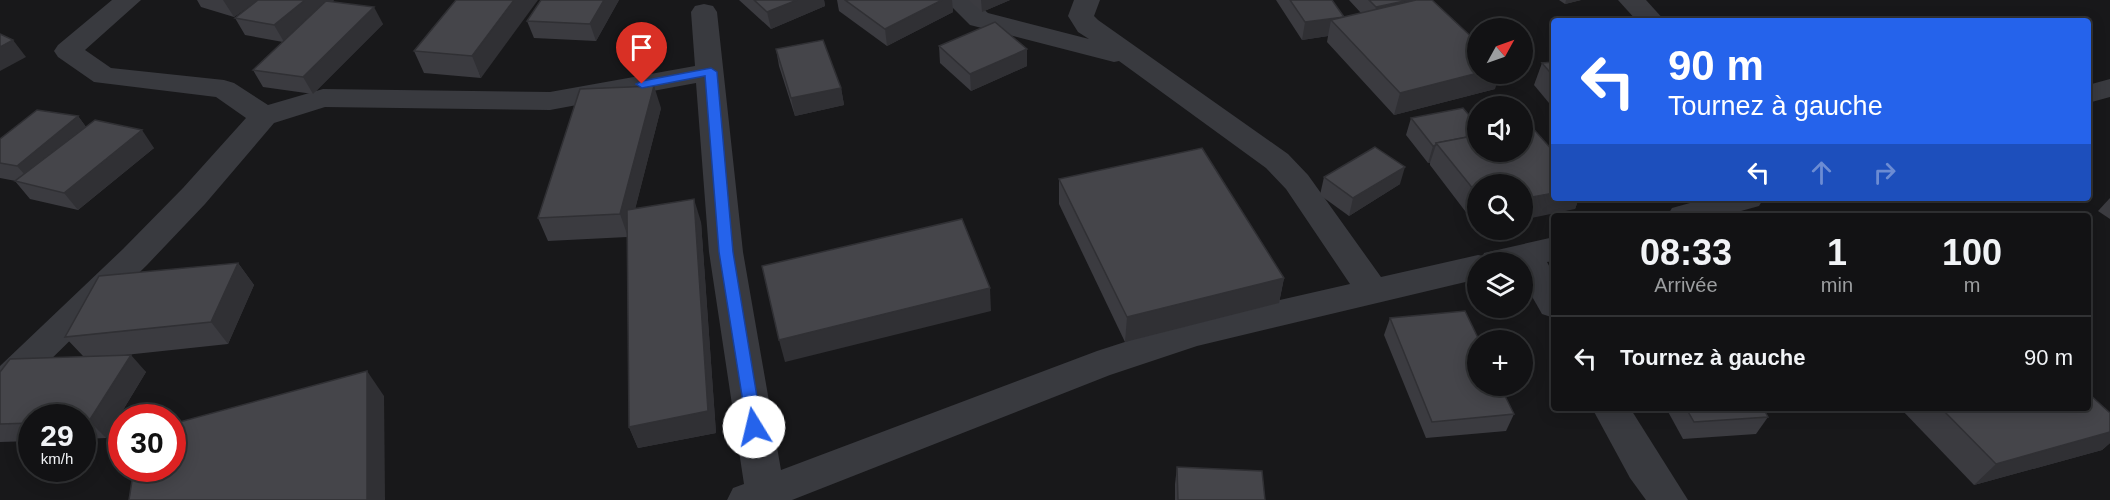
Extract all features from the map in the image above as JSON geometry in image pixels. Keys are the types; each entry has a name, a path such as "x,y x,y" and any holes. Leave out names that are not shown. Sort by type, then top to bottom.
{"street":[{"path":"128,0 68,51 104,76 224,89 264,116"},
{"path":"958,0 979,19 1133,59"},
{"path":"1087,0 1081,16 1088,26 1277,162 1297,182 1373,292"},
{"path":"1631,0 1649,18"},
{"path":"704,12 726,252 759,498 1097,365 1196,333 1467,270"},
{"path":"0,391 26,361 135,257 194,196 264,116 323,98 550,101 711,72"},
{"path":"2091,93 2110,88"},
{"path":"1694,213 1737,201"},
{"path":"1533,269 1551,300"},
{"path":"1613,411 1644,466 1668,500"}],"building":[{"path":"258,0 305,0 274,25 235,18"},
{"path":"456,0 514,0 472,56 414,51"},
{"path":"541,0 604,0 590,24 527,21"},
{"path":"754,0 797,0 767,12"},
{"path":"845,0 942,0 885,29"},
{"path":"1290,0 1332,0 1344,17 1305,22"},
{"path":"1369,0 1409,0 1376,7"},
{"path":"1416,0 1432,0 1467,33 1467,76 1400,93 1331,20"},
{"path":"326,1 374,7 303,77 253,70"},
{"path":"995,22 1027,49 970,74 939,46"},
{"path":"0,34 13,40 0,47"},
{"path":"823,40 841,88 791,98 776,49"},
{"path":"1551,62 1551,74 1542,63"},
{"path":"654,86 620,214 538,218 580,89"},
{"path":"1463,108 1467,113 1467,137 1436,143 1433,146 1411,118"},
{"path":"37,110 78,116 17,166 0,163 0,139"},
{"path":"95,120 142,130 64,193 15,181"},
{"path":"1533,128 1551,149 1551,194 1533,197 1533,174 1467,174 1467,181 1436,143 1467,137 1467,162 1533,162"},
{"path":"1375,147 1405,167 1353,198 1324,177"},
{"path":"1202,148 1284,278 1127,317 1059,179"},
{"path":"694,199 708,411 629,427 627,210"},
{"path":"962,219 990,288 779,340 762,266"},
{"path":"238,263 211,322 65,337 99,276"},
{"path":"1465,311 1474,330 1467,330 1467,396 1505,396 1514,414 1432,422 1390,318"},
{"path":"131,355 96,410 96,404 18,404 18,423 0,424 0,372 10,359"},
{"path":"367,371 367,500 129,500 132,482 186,482 186,420"},
{"path":"2091,396 2110,413 2110,432 1996,464 1944,411 2091,411"},
{"path":"1688,411 1765,411 1768,417 1694,422"},
{"path":"1177,467 1262,471 1265,500 1178,500"}],"route":[{"path":"642,84 711,72 726,252 754,427"}]}
